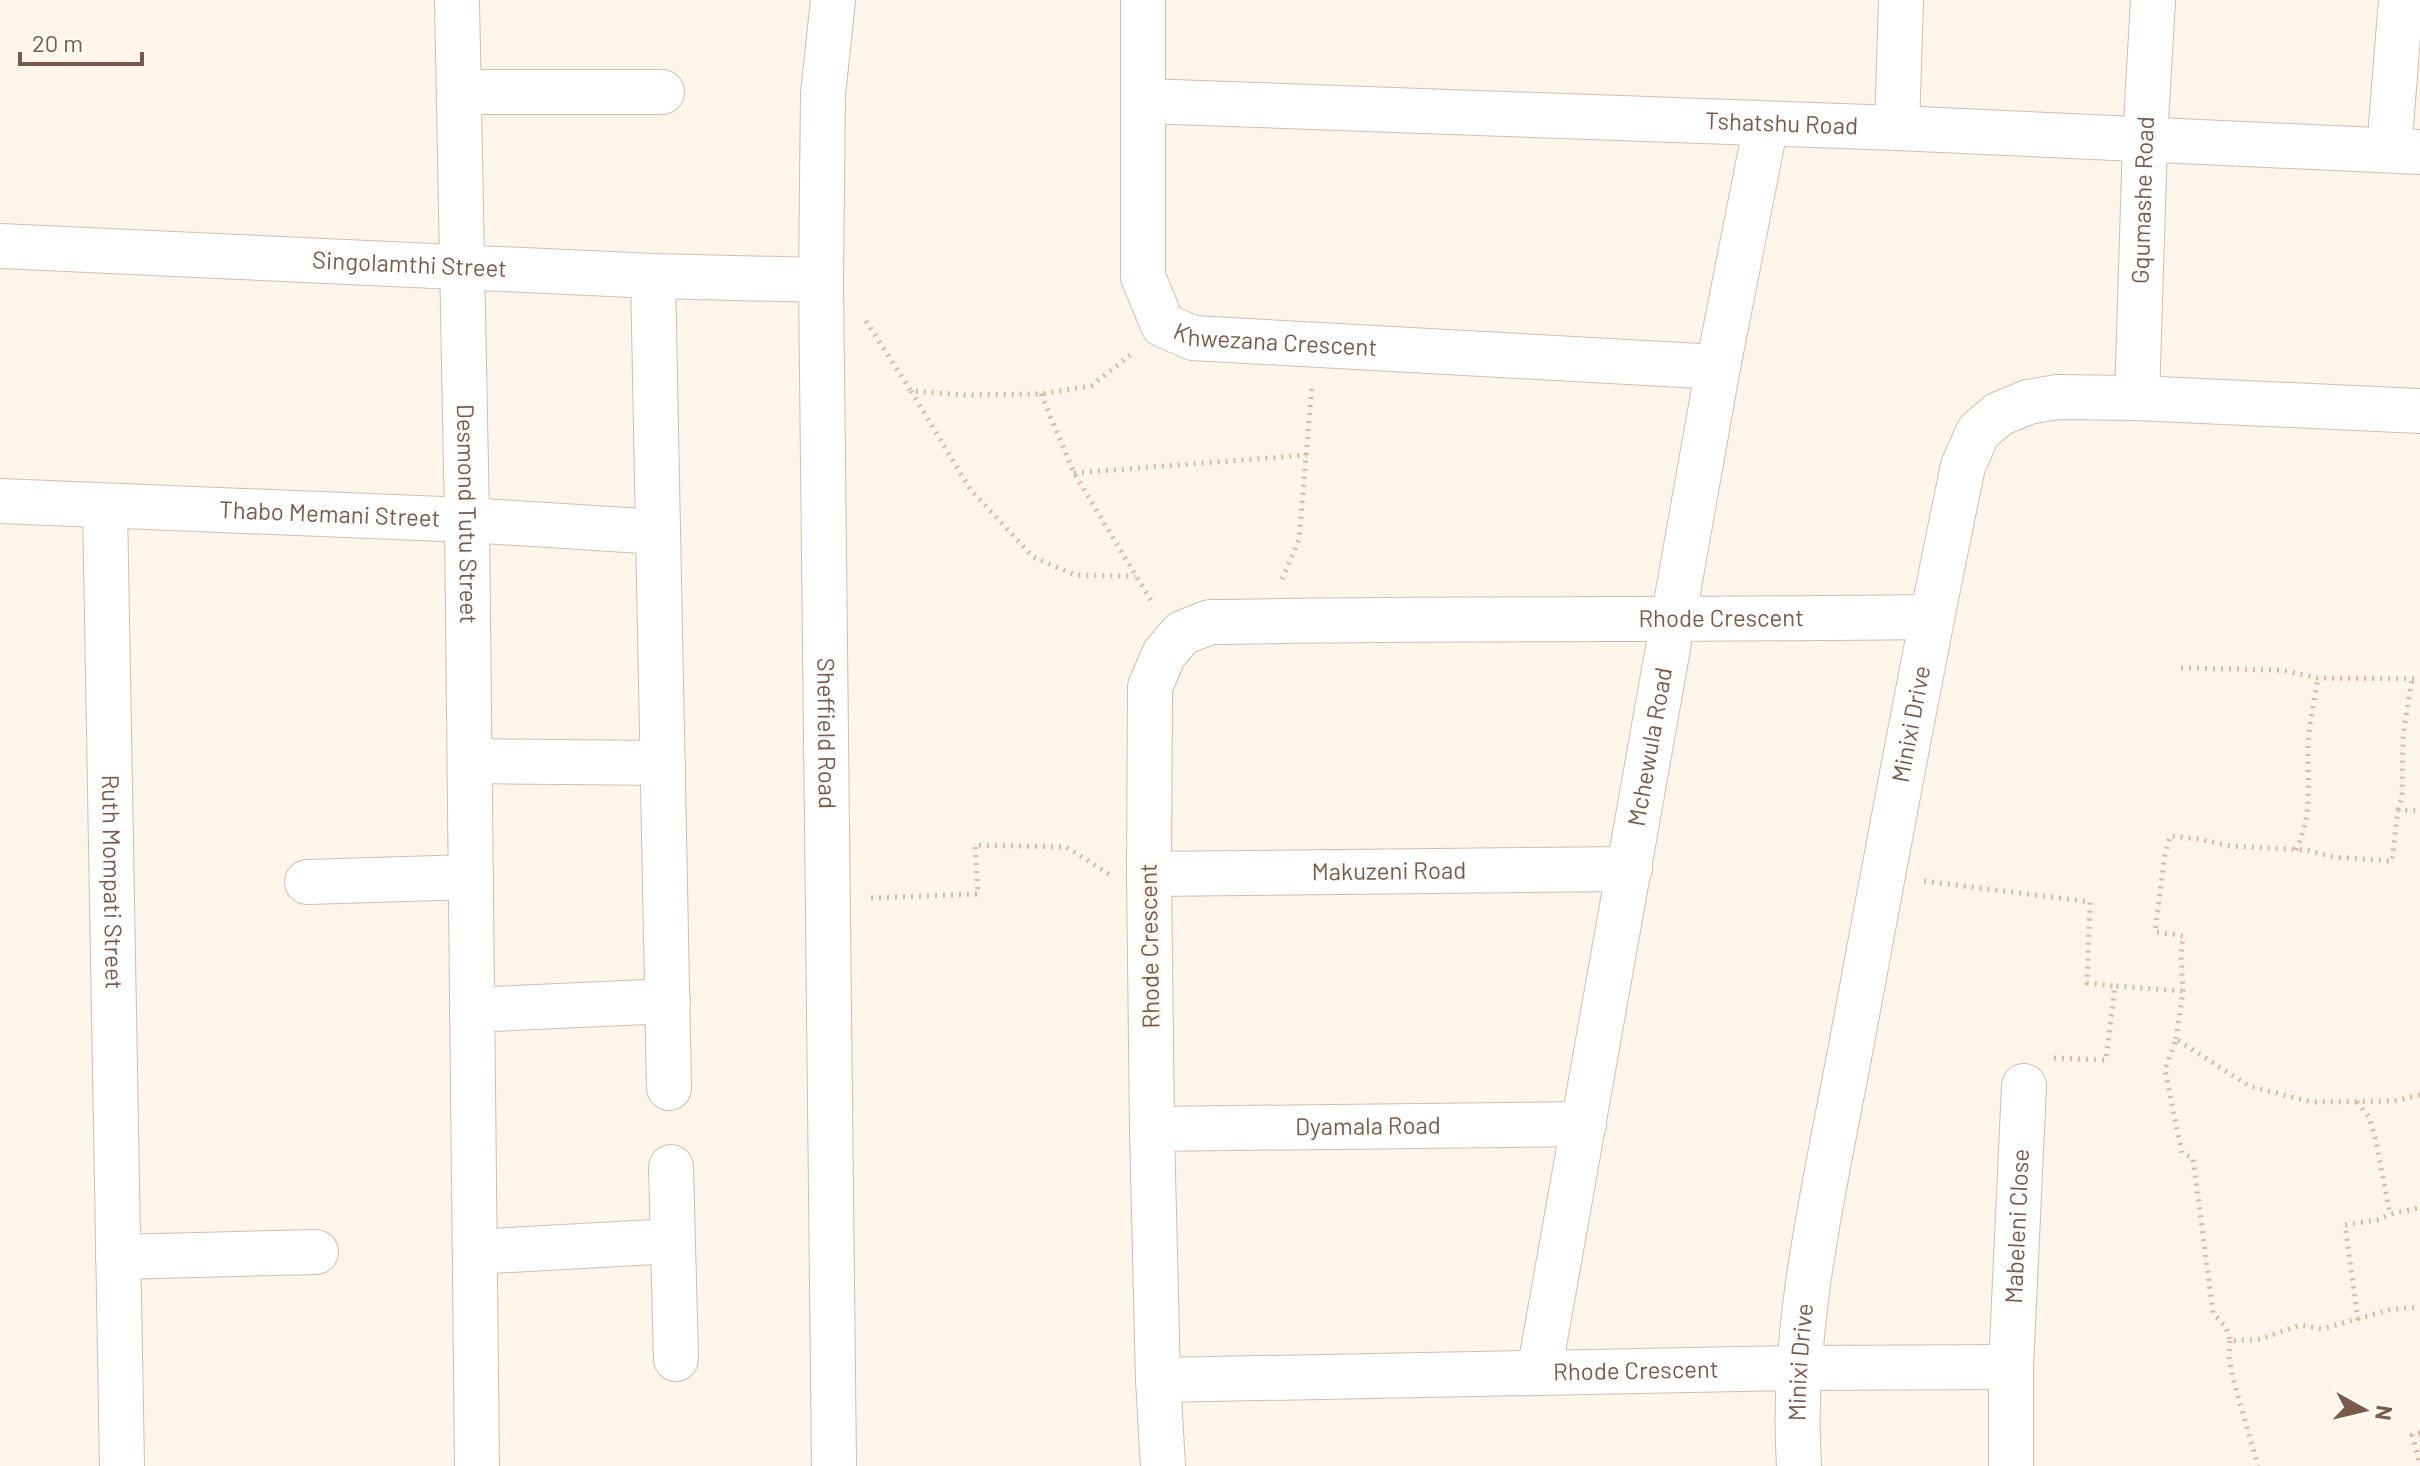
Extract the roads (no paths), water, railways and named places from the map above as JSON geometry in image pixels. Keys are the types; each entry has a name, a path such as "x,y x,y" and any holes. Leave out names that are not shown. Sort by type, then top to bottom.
{"street":[{"name":"Desmond Tutu Street","path":"457,0 467,520 477,1466"},
{"name":"Sheffield Road","path":"833,0 823,94 821,280 834,1466"},
{"name":"Khwezana Crescent","path":"1143,0 1143,277 1163,325 1193,338 1718,367"},
{"path":"1897,128 1901,0"},
{"name":"Gqumashe Road","path":"2137,398 2153,0"},
{"path":"2401,0 2404,151"},
{"path":"459,92 662,92"},
{"name":"Tshatshu Road","path":"1144,101 1897,128 2404,151"},
{"name":"Mchewula Road","path":"1539,1373 1718,367 1766,124"},
{"name":"Singolamthi Street","path":"0,246 653,276 821,280"},
{"path":"653,276 669,1088"},
{"name":"Minixi Drive","path":"1799,1466 1798,1368 1825,1185 1932,617 1963,466 1978,432 1999,414 2028,402 2057,397 2420,411"},
{"name":"Thabo Memani Street","path":"0,501 467,520 658,532"},
{"name":"Ruth Mompati Street","path":"105,506 122,1466"},
{"name":"Rhode Crescent","path":"1798,1368 1158,1380 1149,874 1150,687 1164,654 1182,633 1210,622 1932,617"},
{"path":"470,761 663,763"},
{"name":"Makuzeni Road","path":"1149,874 1630,869"},
{"path":"307,882 471,877"},
{"path":"472,1010 668,1001"},
{"name":"Mabeleni Close","path":"2011,1466 2011,1367 2024,1086"},
{"name":"Dyamala Road","path":"1152,1129 1584,1124"},
{"path":"671,1167 676,1359"},
{"path":"475,1252 672,1241"},
{"path":"118,1257 316,1252"},
{"path":"1798,1368 2011,1367"},
{"path":"1158,1380 1163,1466"}]}
